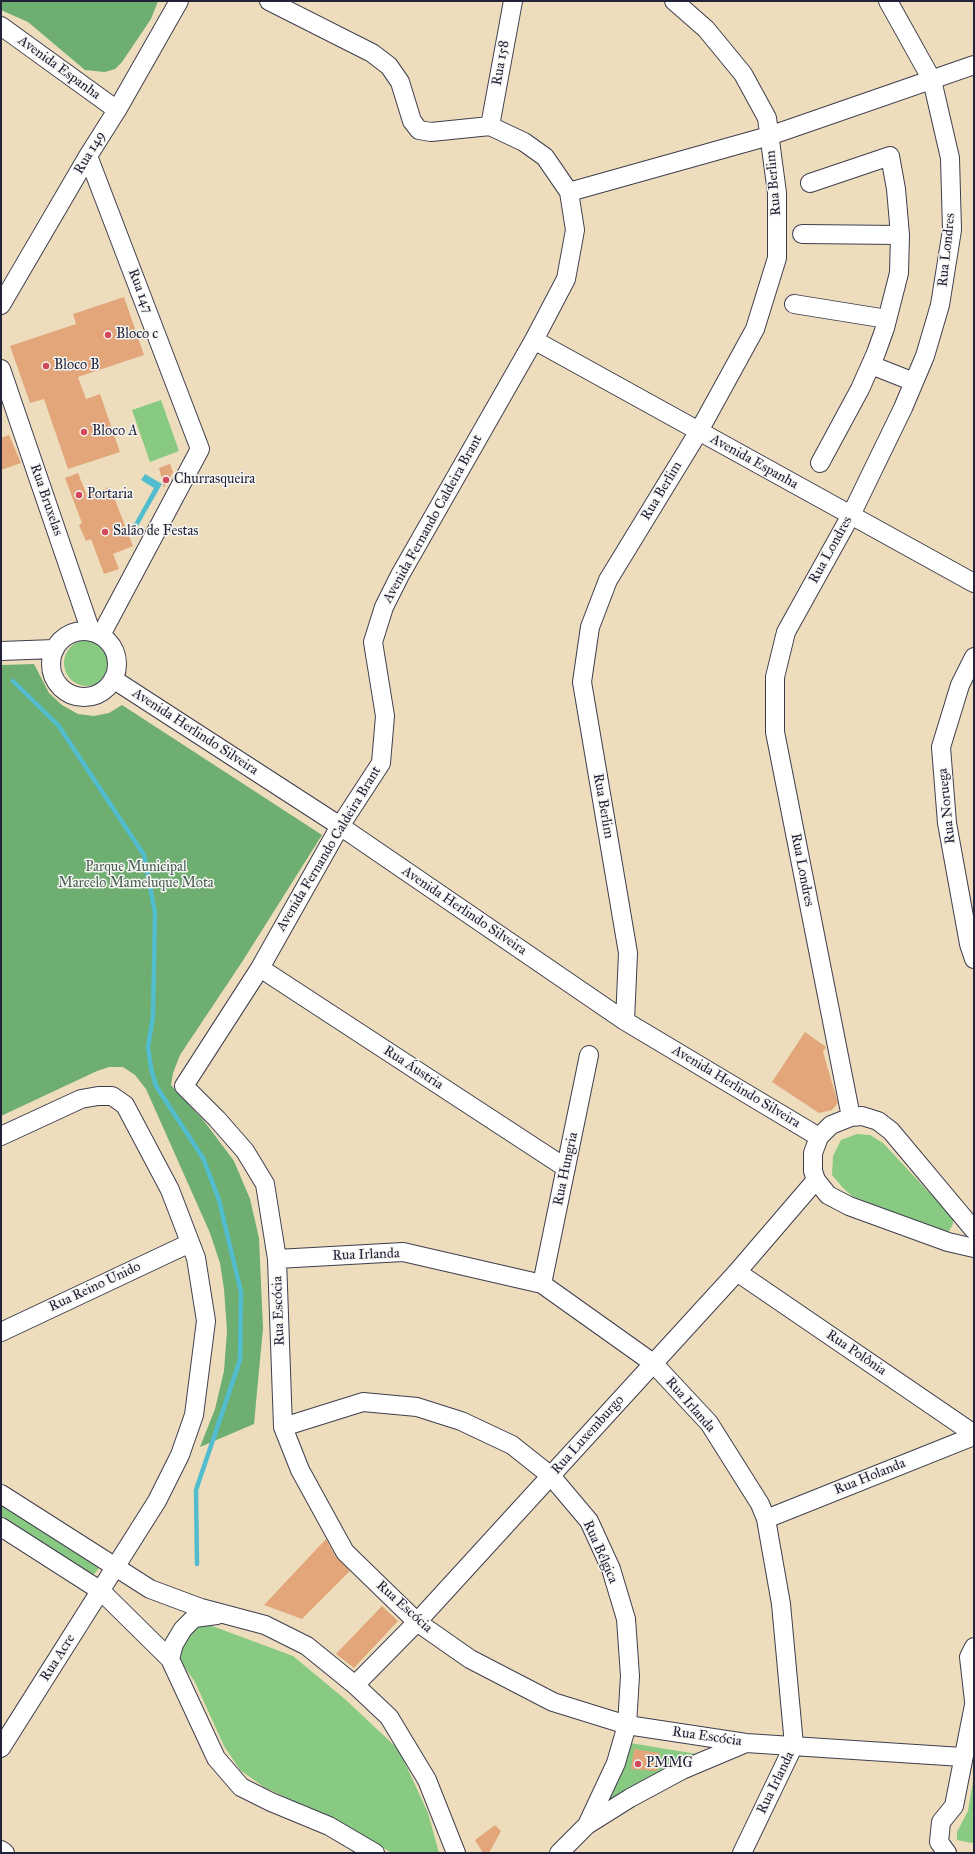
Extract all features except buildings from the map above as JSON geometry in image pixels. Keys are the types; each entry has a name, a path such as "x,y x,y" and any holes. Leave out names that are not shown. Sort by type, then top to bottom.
{"street":[{"name":"Rua 149","path":"1,305 88,156 117,110 179,1"},
{"path":"269,1 372,53 389,66 400,82 412,122 419,130 431,132 490,126 524,142 545,157 569,192 769,136 974,65"},
{"name":"Rua 158","path":"490,126 512,1"},
{"name":"Rua Berlim","path":"625,1021 628,953 582,682 590,627 608,580 699,431 755,328 777,258 777,193 767,118 743,74 706,29 674,1"},
{"name":"Rua Londres","path":"851,1117 775,732 775,677 786,632 851,515 914,382 925,356 940,305 952,230 950,158 932,80 888,1"},
{"name":"Avenida Espanha","path":"1,26 117,110"},
{"name":"Rua 147","path":"88,156 200,449 96,633"},
{"path":"810,183 890,156 896,188 900,235 899,273 885,328 860,390 820,463"},
{"name":"Avenida Fernando Caldeira Brant","path":"184,1086 260,968 340,826 381,763 385,716 373,642 384,607 400,576 534,340 566,279 575,230 569,192"},
{"path":"802,234 900,235"},
{"path":"794,304 887,318"},
{"name":"Avenida Espanha","path":"534,340 974,584"},
{"path":"871,365 914,382"},
{"name":"Rua Bruxelas","path":"1,369 96,633"},
{"path":"80,631 96,633 108,642 114,650 116,669 113,679 107,687 99,693 89,696 79,696 69,693 61,687 55,678 52,669 52,658 55,649 61,640 70,634 80,631"},
{"path":"1,651 55,649"},
{"name":"Rua Noruega","path":"974,657 960,685 941,746 947,823 969,944 974,959"},
{"name":"Avenida Herlindo Silveira","path":"113,679 340,826 625,1021 819,1137"},
{"name":"Rua Áustria","path":"260,968 566,1168"},
{"name":"Rua Hungria","path":"542,1284 589,1054"},
{"name":"Rua Escócia","path":"184,1086 218,1119 245,1151 264,1184 277,1259 283,1427 300,1470 345,1552 417,1622 470,1659 552,1702 627,1725 746,1743 962,1757"},
{"name":"Rua Acre","path":"1,1136 82,1099 98,1096 112,1096 124,1105 133,1118 170,1190 196,1258 206,1321 194,1414 180,1455 157,1502 117,1568 100,1591 1,1748"},
{"path":"948,1242 969,1224 891,1131 878,1121 862,1116 851,1117 831,1125 819,1137 813,1153 813,1171 816,1180 828,1195 838,1201 948,1242 974,1248"},
{"name":"Rua Luxemburgo","path":"355,1685 417,1622 551,1476 737,1272 816,1180"},
{"name":"Rua Reino Unido","path":"1,1332 190,1243"},
{"name":"Rua Irlanda","path":"277,1259 403,1252 542,1284 653,1363 709,1423 760,1504 766,1519 781,1604 794,1745 742,1853"},
{"name":"Rua Polônia","path":"737,1272 974,1435"},
{"name":"Rua Bélgica","path":"283,1427 363,1402 417,1407 461,1421 512,1445 551,1476 589,1521 611,1569 626,1619 630,1676 627,1725 616,1763 587,1825"},
{"name":"Rua Holanda","path":"766,1519 974,1435"},
{"path":"1,1494 150,1589 201,1608 265,1625 307,1646 355,1685 389,1717 427,1780 456,1853"},
{"path":"1,1528 100,1591 170,1659 216,1758 241,1787 271,1802 329,1826 375,1853"},
{"path":"170,1659 174,1644 183,1629 194,1618 224,1614"},
{"path":"974,1647 969,1657 974,1701"},
{"path":"947,1853 938,1842 941,1822 954,1806 962,1757 974,1705"},
{"name":"Rua Bélgica","path":"559,1853 587,1825 630,1798 682,1770 746,1743"},
{"path":"1,1850 5,1853"}],"green space":[{"path":"1,1 158,1 151,19 122,62 115,69 105,72 85,70 28,22 1,10"},
{"path":"161,400 179,451 150,462 132,410"},
{"path":"87,640 100,644 106,650 110,663 106,676 100,682 87,686 74,682 68,676 64,663 68,650 74,644"},
{"name":"Parque Municipal Marcelo Mameluque Mota","path":"34,664 49,693 62,705 78,714 94,716 109,713 122,705 322,835 242,962 180,1055 173,1073 171,1085 204,1121 234,1161 250,1199 259,1238 263,1328 254,1424 200,1447 215,1409 224,1371 227,1331 224,1289 220,1263 210,1233 146,1089 135,1075 123,1067 109,1067 97,1071 1,1116 1,665"},
{"path":"857,1134 870,1135 883,1143 953,1218 953,1224 949,1231 939,1232 852,1196 843,1188 832,1175 833,1156 841,1140"},
{"path":"1,1502 100,1566 97,1571 92,1576 1,1521"},
{"path":"204,1623 293,1656 346,1700 399,1750 428,1813 439,1853 392,1853 340,1823 264,1787 240,1770 224,1746 195,1682 179,1659 182,1644 190,1631"},
{"path":"630,1743 703,1755 606,1805"},
{"path":"974,1775 974,1842 972,1843 957,1840 957,1832 968,1811"}],"water":[{"path":"145,474 162,484 138,526 134,524 154,488 141,480"}],"waterway":[{"path":"13,681 58,725 144,855 155,913 153,1016 148,1047 151,1068 156,1086 203,1158 219,1200 241,1292 240,1360 196,1490 197,1564"}],"place":[{"name":"Bloco c","path":"108,335"},
{"name":"Bloco B","path":"46,366"},
{"name":"Bloco A","path":"84,432"},
{"name":"Churrasqueira","path":"166,480"},
{"name":"Portaria","path":"79,495"},
{"name":"Salão de Festas","path":"105,532"},
{"name":"PMMG","path":"638,1764"}]}
